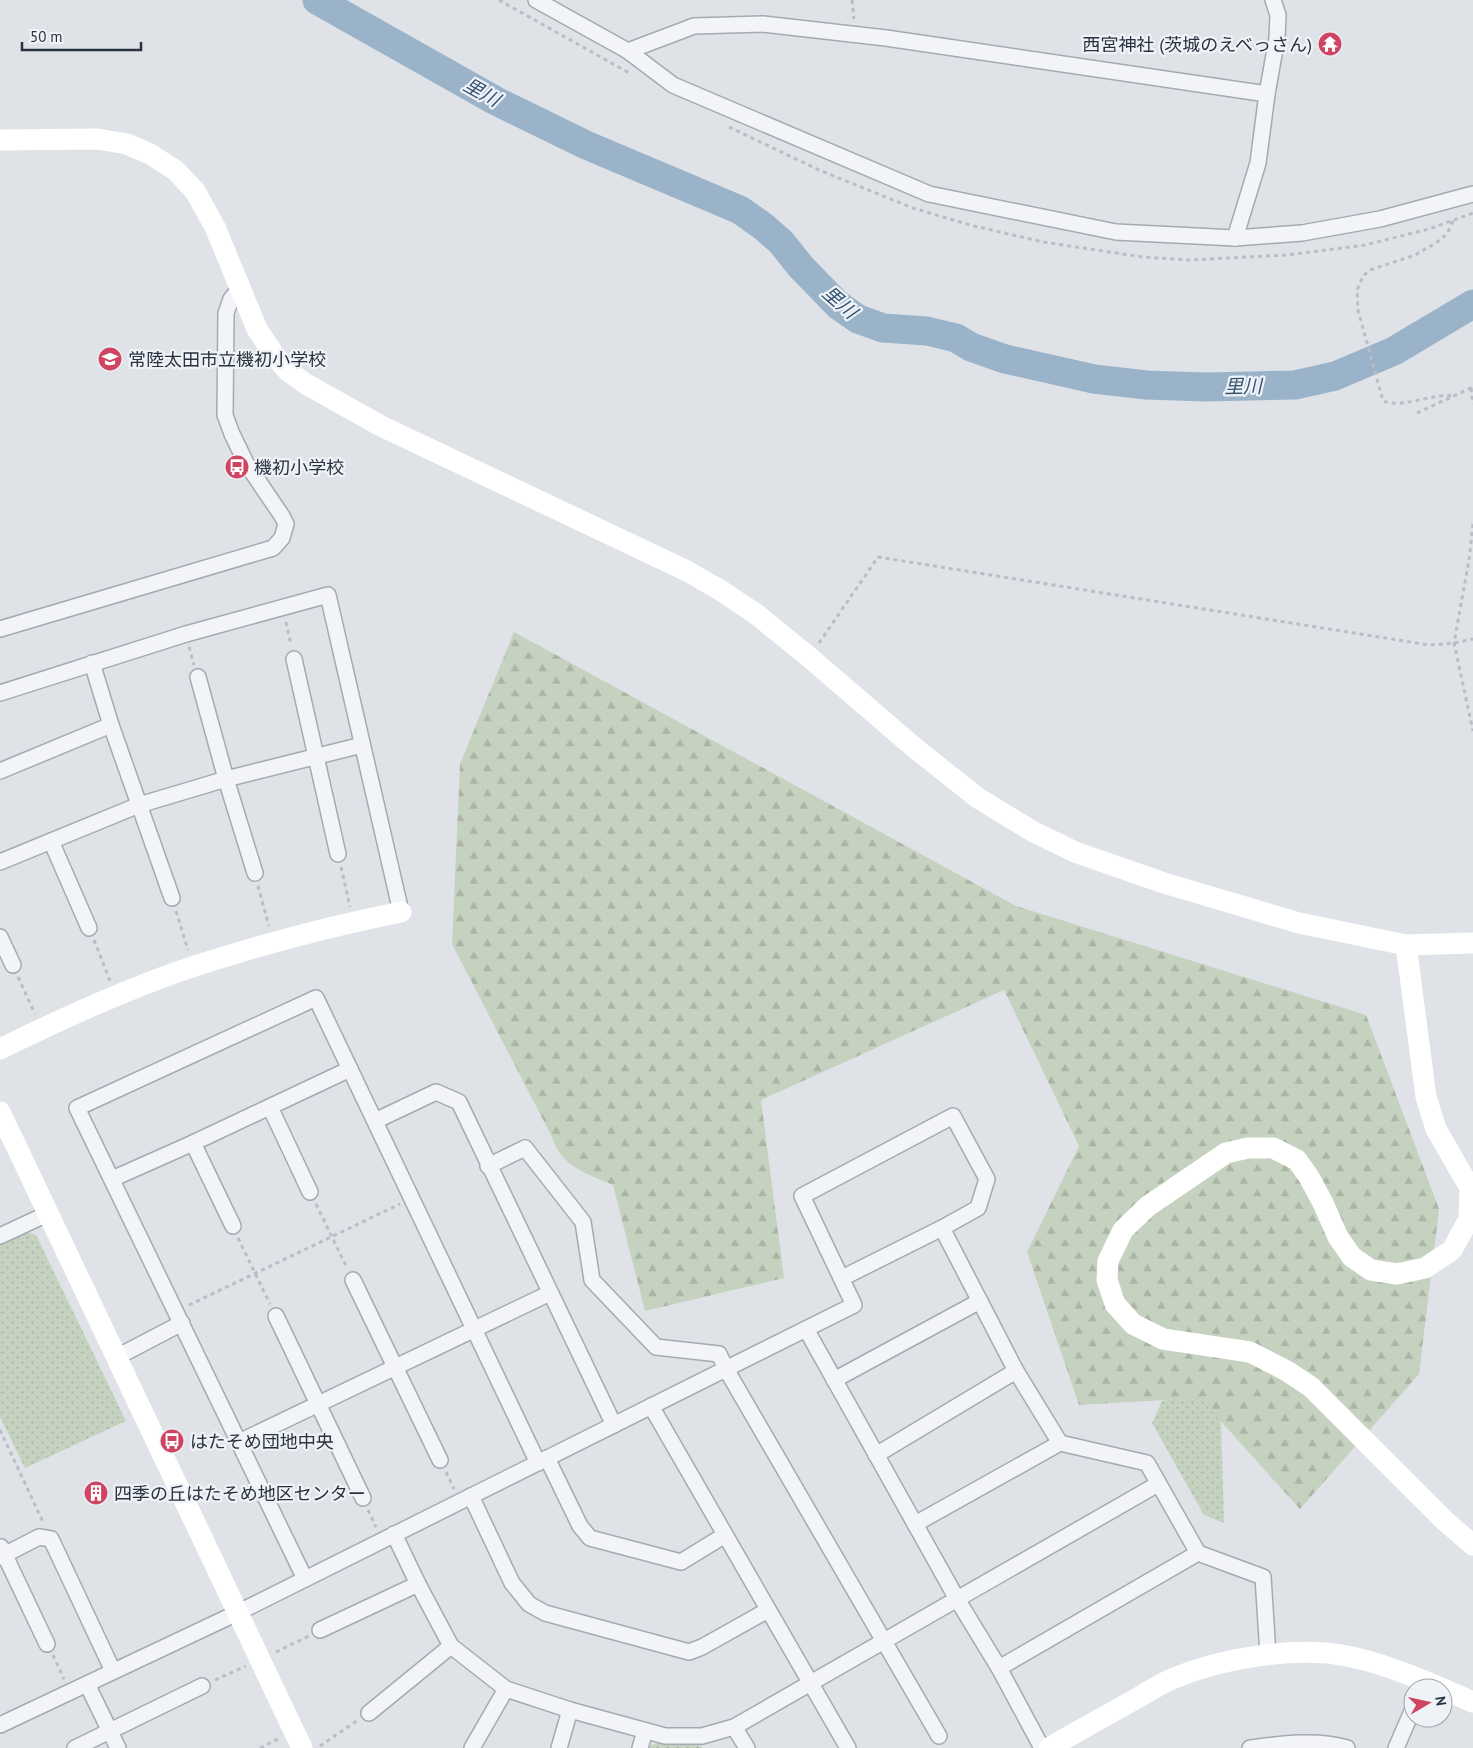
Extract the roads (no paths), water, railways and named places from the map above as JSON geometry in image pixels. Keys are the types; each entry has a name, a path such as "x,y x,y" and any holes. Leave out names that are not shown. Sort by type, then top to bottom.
{"street":[{"path":"536,0 628,51 673,85 929,194 1116,232 1235,238 1302,233 1380,219 1473,194"},
{"path":"1235,238 1258,163 1277,38 1278,15 1273,0"},
{"path":"628,51 694,26 763,24 857,34 1267,94"},
{"path":"0,140 97,139 127,144 150,154 175,170 195,191 215,227 257,329 275,356 289,372 306,384 382,426 688,571 720,590 756,614 916,749 978,798 1032,830 1075,852 1164,883 1299,923 1406,945 1473,943"},
{"path":"0,629 273,548 282,538 286,524 246,463 225,415 226,313 231,298 240,288"},
{"path":"0,693 186,634 328,595 401,912 274,942 194,966 116,996 42,1028 0,1049"},
{"path":"294,659 338,854"},
{"path":"92,663 111,725 172,898"},
{"path":"198,677 226,779 255,873"},
{"path":"0,771 111,725"},
{"path":"0,862 139,805 226,779 362,745"},
{"path":"51,841 89,928"},
{"path":"0,937 13,965"},
{"path":"1406,945 1426,1097 1436,1129 1470,1188 1468,1218 1452,1250 1425,1268 1397,1274 1371,1270 1352,1257 1338,1237 1323,1203 1297,1160 1273,1148 1248,1148 1226,1153 1148,1206 1123,1230 1108,1260 1107,1280 1115,1304 1133,1324 1163,1339 1250,1352 1287,1371 1311,1387 1445,1521 1473,1545"},
{"path":"305,1579 77,1108 316,998 474,1330 542,1460 580,1526 590,1538 681,1562 725,1534"},
{"path":"112,1179 350,1069"},
{"path":"375,1121 436,1092 459,1102 488,1166 614,1425"},
{"path":"270,1107 310,1192"},
{"path":"0,1112 115,1358 302,1748"},
{"path":"0,1725 237,1613 854,1305 802,1196 953,1116 987,1179 978,1208 842,1278"},
{"path":"193,1143 233,1226"},
{"path":"488,1166 525,1148 583,1222 592,1280 656,1348 720,1354 726,1369 939,1736"},
{"path":"0,1236 47,1214"},
{"path":"942,1228 1016,1371 1060,1443"},
{"path":"353,1280 440,1460"},
{"path":"239,1442 550,1293"},
{"path":"834,1380 980,1301"},
{"path":"276,1316 363,1498"},
{"path":"115,1358 179,1317"},
{"path":"806,1329 957,1599 999,1668 1042,1748"},
{"path":"876,1455 1016,1371"},
{"path":"651,1406 848,1748"},
{"path":"915,1524 1060,1443 1147,1463 1198,1553 1263,1577 1268,1655"},
{"path":"388,1537 418,1584 451,1646 506,1689 570,1710 645,1731 666,1736 702,1736 734,1727 1158,1484"},
{"path":"465,1499 512,1583 529,1604 545,1613 689,1652 702,1647 768,1610"},
{"path":"47,1644 1,1552 40,1537 51,1539 113,1671"},
{"path":"999,1668 1198,1553"},
{"path":"320,1630 418,1584"},
{"path":"369,1713 451,1646"},
{"path":"1049,1748 1170,1679 1234,1660 1268,1655 1307,1653 1346,1656 1385,1666 1412,1678"},
{"path":"87,1684 118,1748"},
{"path":"75,1748 202,1686"},
{"path":"472,1748 506,1689"},
{"path":"1453,1694 1473,1702"},
{"path":"559,1748 570,1710"},
{"path":"734,1727 747,1748"},
{"path":"1396,1748 1405,1728"},
{"path":"640,1748 645,1731"},
{"path":"1250,1748 1307,1743 1347,1748"}],"waterway":[{"name":"里川","path":"317,0 496,101 586,145 740,210 781,242 801,267 838,305 858,319 883,328 927,331 956,338 971,347 1005,359 1094,379 1146,385 1206,387 1295,385 1335,376 1394,351 1473,304"}],"place":[{"name":"西宮神社 (茨城のえべっさん)","path":"1330,44"},
{"name":"常陸太田市立機初小学校","path":"110,359"},
{"name":"機初小学校","path":"237,467"},
{"name":"はたそめ団地中央","path":"172,1441"},
{"name":"四季の丘はたそめ地区センター","path":"96,1493"}]}
